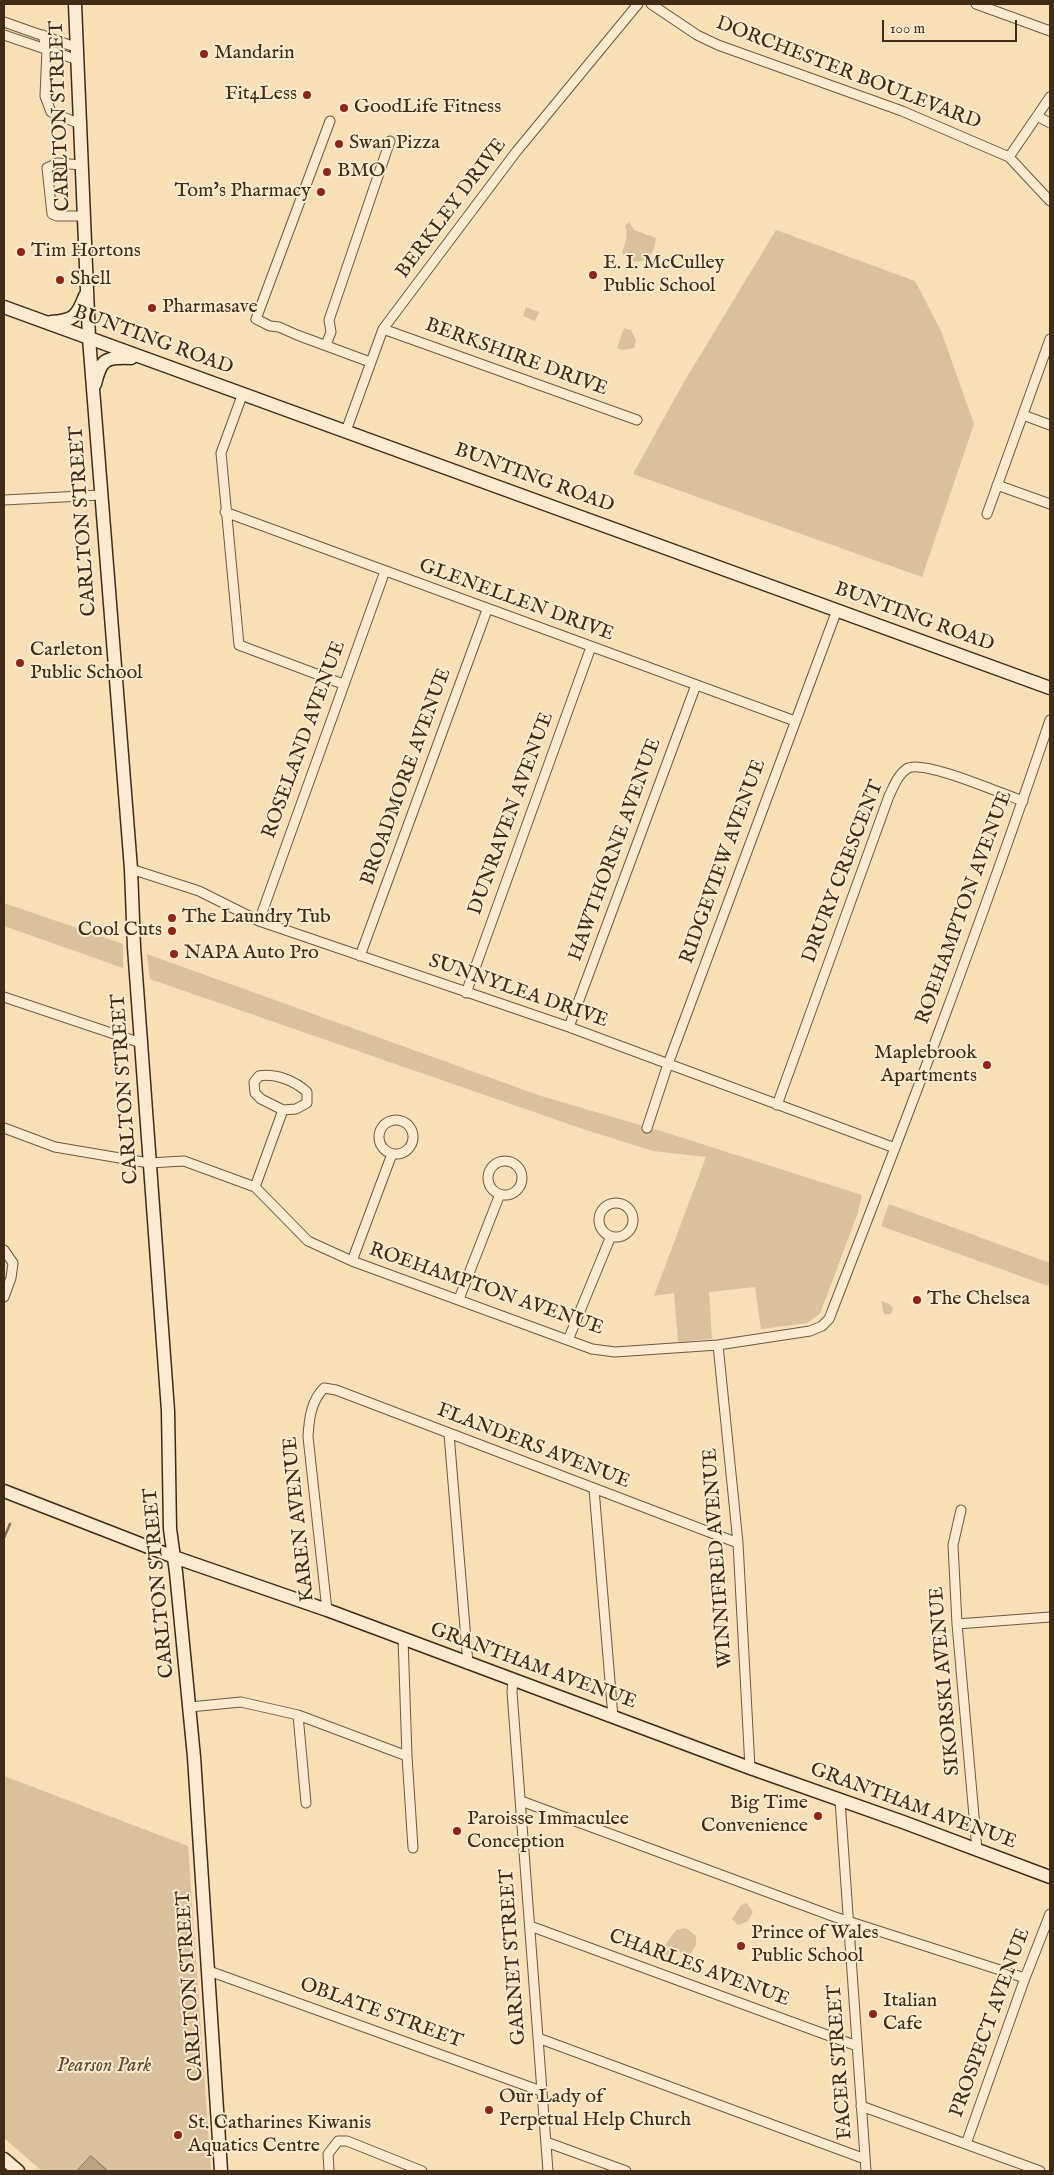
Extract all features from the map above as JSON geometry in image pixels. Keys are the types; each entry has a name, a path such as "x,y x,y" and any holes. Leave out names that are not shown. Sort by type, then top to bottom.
{"main road":[{"name":"CARLTON STREET","path":"75,4 89,338 131,869 149,1163 168,1411 170,1529 190,1707 221,2171"},
{"path":"46,323 67,321 78,312 87,290"},
{"name":"BUNTING ROAD","path":"4,307 1050,688"},
{"path":"93,394 99,369 104,361 113,357 142,358"},
{"name":"GRANTHAM AVENUE","path":"4,1492 174,1557 327,1610 468,1664 1050,1877"},
{"path":"4,2159 18,2171"}],"street":[{"name":"BERKLEY DRIVE","path":"346,431 383,329 516,152 638,4"},
{"name":"DORCHESTER BOULEVARD","path":"651,4 697,34 718,45 902,111 1009,157"},
{"path":"976,4 1050,31"},
{"path":"4,22 43,35 78,54"},
{"path":"4,35 47,50 78,54"},
{"path":"43,35 47,50 45,96 51,112 80,124"},
{"path":"1050,97 1009,157 1050,200"},
{"path":"1037,116 1050,123"},
{"path":"330,121 256,319 270,326 280,327 370,362"},
{"path":"326,345 331,332 329,320 390,141"},
{"path":"82,165 57,164 47,168 52,214 57,216 84,216"},
{"name":"BERKSHIRE DRIVE","path":"383,329 637,420"},
{"path":"987,514 1050,339"},
{"path":"243,393 221,453 239,645 344,684"},
{"path":"1023,415 1050,425"},
{"path":"997,485 1050,504"},
{"path":"4,500 101,495"},
{"name":"GLENELLEN DRIVE","path":"226,512 487,610 795,721"},
{"name":"ROSELAND AVENUE","path":"260,921 384,572"},
{"name":"BROADMORE AVENUE","path":"360,956 487,610"},
{"name":"RIDGEVIEW AVENUE","path":"647,1128 668,1064 837,610"},
{"name":"DUNRAVEN AVENUE","path":"466,993 591,647"},
{"name":"HAWTHORNE AVENUE","path":"569,1027 696,685"},
{"name":"ROEHAMPTON AVENUE","path":"4,1128 55,1146 149,1163 184,1161 255,1187 308,1240 352,1261 592,1349 615,1352 718,1344 810,1331 822,1326 829,1319 895,1148 1023,801 1050,720"},
{"name":"DRURY CRESCENT","path":"777,1105 889,796 899,776 911,767 928,767 1023,801"},
{"name":"SUNNYLEA DRIVE","path":"131,869 199,892 260,921 569,1027 895,1148"},
{"path":"4,997 141,1043"},
{"path":"268,1074 298,1084 307,1092 307,1103 296,1109 283,1110 255,1094 254,1082 259,1076 268,1074"},
{"path":"255,1187 283,1110"},
{"path":"352,1261 392,1154"},
{"path":"459,1299 500,1194"},
{"path":"568,1340 611,1236"},
{"path":"4,1250 13,1263 11,1278 4,1297"},
{"name":"WINNIFRED AVENUE","path":"718,1344 738,1544 750,1768"},
{"name":"FLANDERS AVENUE","path":"317,1395 324,1388 336,1390 738,1544"},
{"name":"KAREN AVENUE","path":"317,1395 310,1415 308,1436 327,1610"},
{"path":"450,1434 468,1664"},
{"path":"594,1489 612,1717"},
{"name":"SIKORSKI AVENUE","path":"961,1510 953,1545 977,1850"},
{"path":"958,1624 1050,1617"},
{"path":"403,1638 407,1756 413,1848"},
{"name":"GARNET STREET","path":"514,1680 512,1692 548,2171"},
{"path":"190,1707 241,1702 298,1715 407,1756"},
{"path":"298,1715 306,1803"},
{"name":"FACER STREET","path":"840,1800 866,2171"},
{"path":"521,1802 848,1920 1025,1978"},
{"name":"PROSPECT AVENUE","path":"966,2144 1025,1978 1050,1914"},
{"name":"CHARLES AVENUE","path":"530,1926 857,2046"},
{"name":"OBLATE STREET","path":"209,1971 541,2090"},
{"path":"538,2038 865,2159"},
{"path":"861,2106 1040,2171"},
{"path":"329,2171 328,2154 338,2141 347,2140 422,2171"},
{"path":"546,2142 626,2171"}],"green space":[{"path":"629,222 634,230 656,238 655,246 649,257 640,262 628,258 622,253 627,236 625,226"},
{"path":"776,230 915,281 941,331 974,424 922,577 633,474 684,382"},
{"path":"526,307 539,312 535,321 523,316"},
{"path":"624,328 631,330 636,340 634,348 623,350 617,348"},
{"path":"4,903 123,944 123,968 4,926"},
{"path":"147,954 541,1096 664,1132 862,1195 857,1215 820,1314 807,1323 761,1329 755,1287 709,1292 712,1339 678,1342 674,1293 654,1296 706,1157 653,1151 583,1129 150,979"},
{"path":"889,1204 1050,1263 1048,1286 881,1226"},
{"path":"881,1301 893,1308 891,1314 884,1314"},
{"name":"Pearson Park","path":"4,1776 188,1846 211,2171 42,2171 4,2138"},
{"path":"747,1903 753,1912 748,1921 738,1925 732,1919 741,1905"},
{"path":"686,1928 696,1936 696,1944 689,1957 677,1951 671,1955 664,1955 663,1948 676,1930"},
{"path":"824,1947 834,1952 834,1959 823,1961 822,1949"}],"shaded area":[{"path":"91,2156 108,2171 77,2171"}],"waterway":[{"path":"4,1538 10,1524"}],"place":[{"name":"Mandarin","path":"204,54"},
{"name":"Fit4Less","path":"307,95"},
{"name":"GoodLife Fitness","path":"344,108"},
{"name":"Swan Pizza","path":"339,144"},
{"name":"BMO","path":"327,172"},
{"name":"Tom's Pharmacy","path":"321,192"},
{"name":"Tim Hortons","path":"21,252"},
{"name":"E. I. McCulley Public School","path":"593,275"},
{"name":"Shell","path":"60,280"},
{"name":"Pharmasave","path":"152,308"},
{"name":"Carleton Public School","path":"20,663"},
{"name":"The Laundry Tub","path":"172,918"},
{"name":"Cool Cuts","path":"172,931"},
{"name":"NAPA Auto Pro","path":"174,954"},
{"name":"Maplebrook Apartments","path":"987,1065"},
{"name":"The Chelsea","path":"917,1300"},
{"name":"Big Time Convenience","path":"818,1816"},
{"name":"Paroisse Immaculee Conception","path":"457,1831"},
{"name":"Prince of Wales Public School","path":"741,1946"},
{"name":"Italian Cafe","path":"873,2014"},
{"name":"Our Lady of Perpetual Help Church","path":"489,2110"},
{"name":"St. Catharines Kiwanis Aquatics Centre","path":"178,2135"}]}
